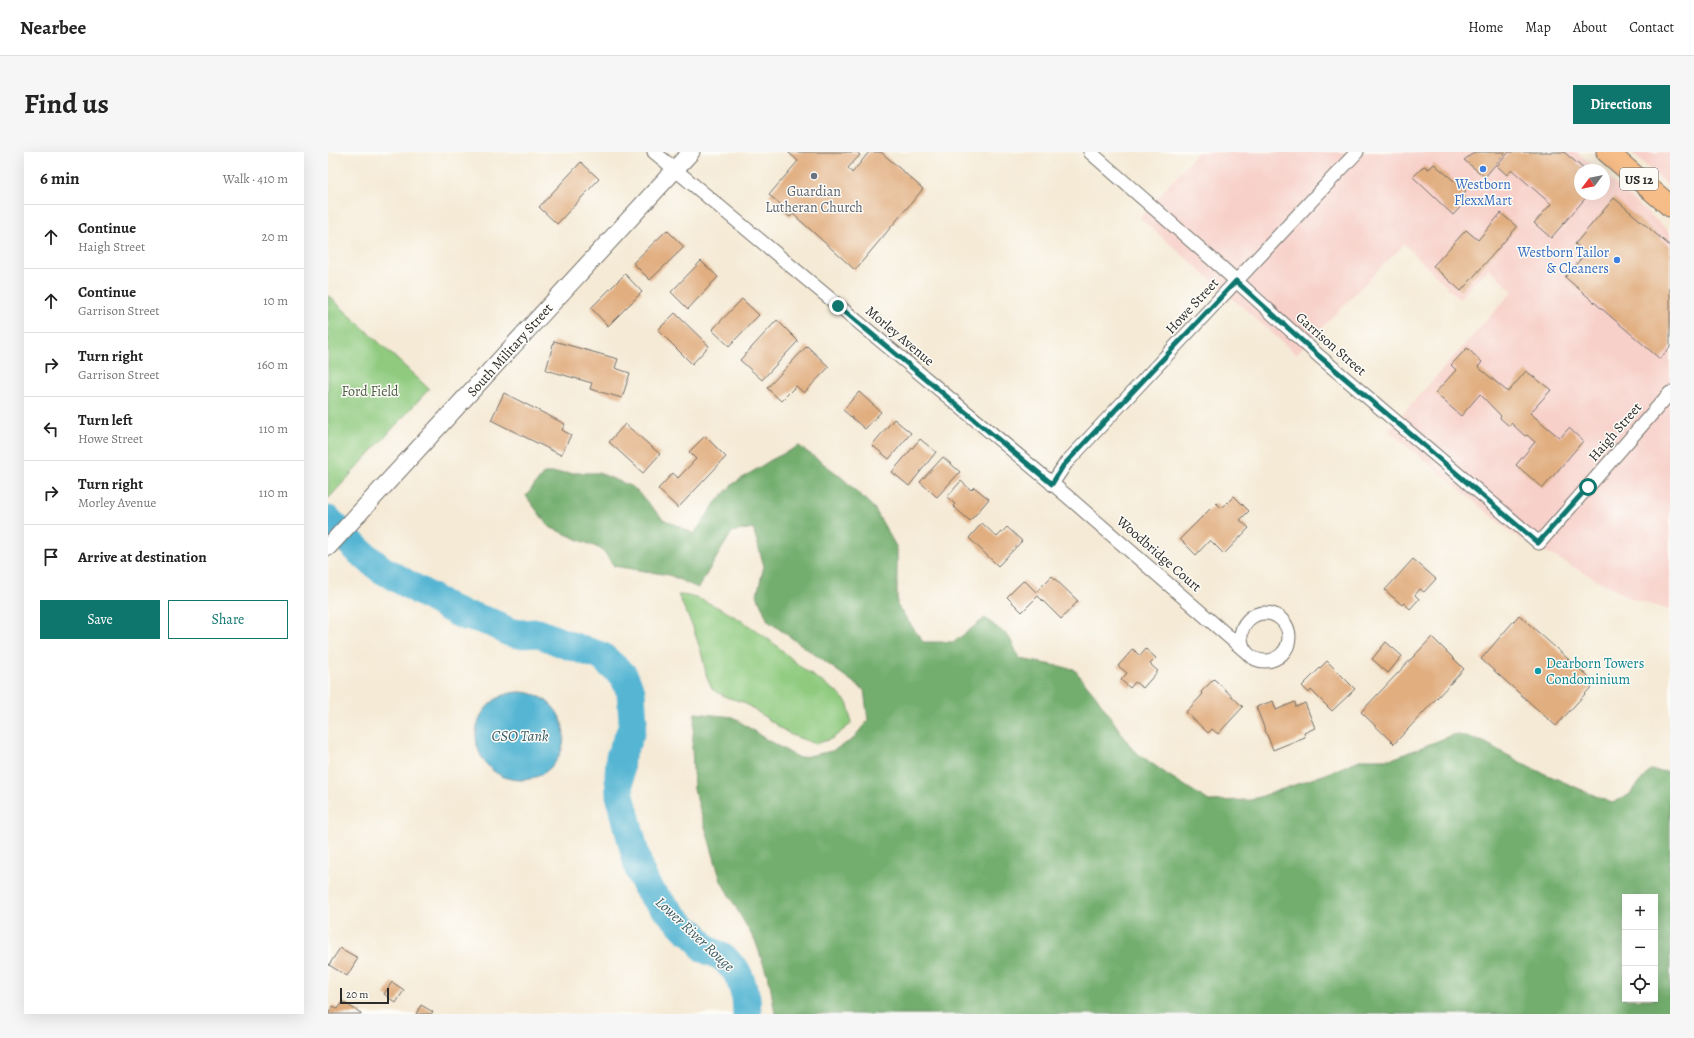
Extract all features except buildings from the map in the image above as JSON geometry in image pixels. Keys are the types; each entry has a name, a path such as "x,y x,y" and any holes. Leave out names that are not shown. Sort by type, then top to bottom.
{"main road":[{"name":"US 12","path":"1607,152 1670,206"}],"street":[{"name":"Morley Avenue","path":"654,152 1052,484"},
{"name":"South Military Street","path":"328,547 691,152"},
{"name":"Garrison Street","path":"1090,152 1319,356 1538,543 1552,528"},
{"name":"Howe Street","path":"1052,484 1063,466 1357,152"},
{"name":"Haigh Street","path":"1552,528 1670,393"},
{"name":"Woodbridge Court","path":"1052,484 1244,650"}],"shaded area":[{"path":"1198,152 1577,152 1591,164 1574,164 1574,200 1610,200 1610,180 1670,232 1670,610 1632,599 1513,534 1388,430 1513,291 1489,268 1459,299 1404,244 1296,354 1140,218"},
{"path":"1631,152 1670,152 1670,187"}],"green space":[{"name":"Ford Field","path":"328,295 429,389 328,499"},
{"path":"799,446 839,475 874,508 897,548 897,605 923,642 954,642 985,618 1009,637 1020,659 1074,669 1096,696 1133,750 1168,775 1209,801 1251,800 1326,774 1362,759 1392,759 1455,734 1484,742 1527,766 1612,803 1629,795 1650,770 1670,772 1670,1014 775,1014 770,983 756,943 721,881 694,789 692,747 695,713 733,717 764,738 799,758 832,751 852,740 868,720 864,690 768,621 757,595 764,566 753,528 732,532 698,588 669,575 614,566 603,550 549,527 526,496 544,473 599,473 633,487 663,519 694,534 716,502 733,484 771,460"},
{"path":"678,595 689,596 716,606 744,622 768,639 843,698 849,708 851,724 833,738 816,744 791,735 743,702 726,697 713,690 707,678 701,651 692,625"}],"water":[{"name":"CSO Tank","path":"520,692 537,695 545,699 557,711 561,719 564,736 561,753 557,761 545,773 537,777 520,780 503,777 495,773 483,761 479,753 476,736 479,719 483,711 495,699 503,695"}],"waterway":[{"name":"Lower River Rouge","path":"328,520 359,551 381,569 456,612 492,623 509,632 519,634 538,633 601,656 623,675 631,692 633,721 631,731 620,757 620,795 639,869 647,887 652,894 686,929 694,934 705,949 723,957 736,971 746,997 747,1014"}],"place":[{"name":"Westborn FlexxMart","path":"1483,169"},
{"name":"Guardian Lutheran Church","path":"814,176"},
{"name":"Westborn Tailor & Cleaners","path":"1617,260"},
{"name":"Dearborn Towers Condominium","path":"1538,671"}],"route":[{"path":"838,306 1052,484 1063,466 1236,281 1319,356 1538,543 1588,487"}]}
